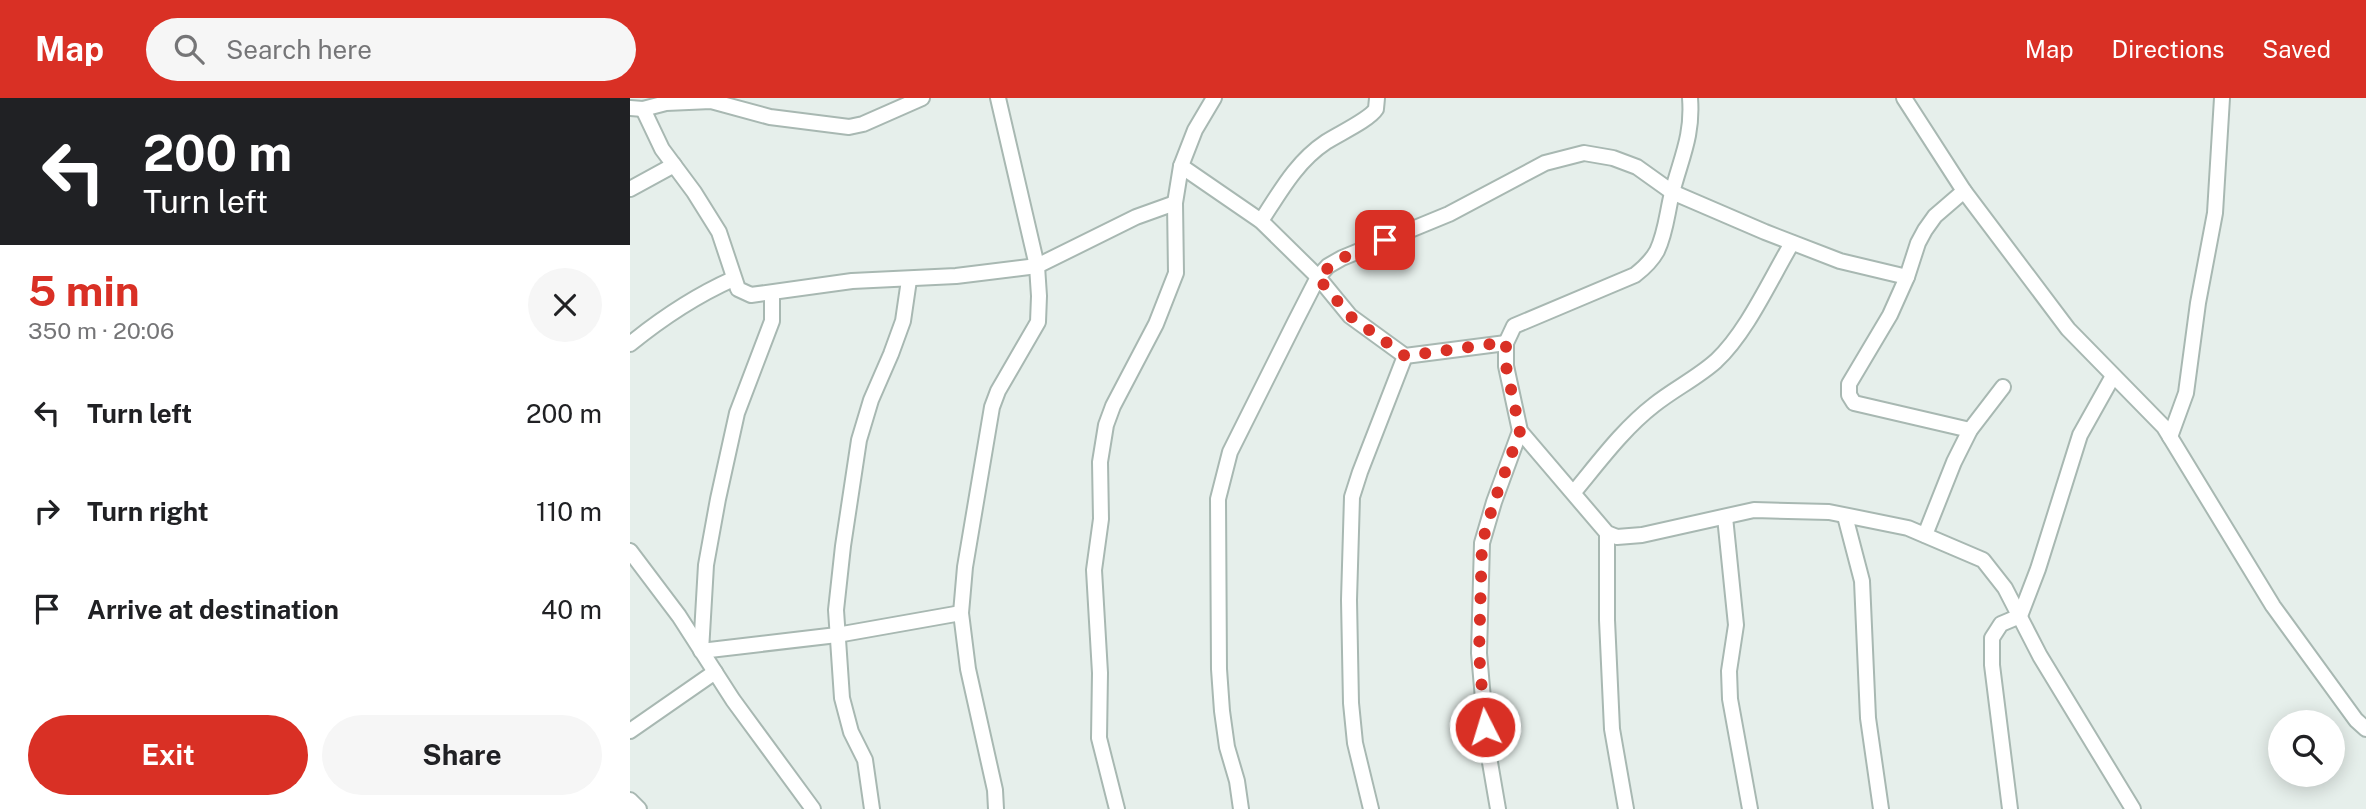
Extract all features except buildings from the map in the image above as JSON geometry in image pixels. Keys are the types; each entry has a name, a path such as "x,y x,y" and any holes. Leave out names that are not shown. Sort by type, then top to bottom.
{"street":[{"path":"922,98 863,124 849,127 770,117 711,101 666,103 636,109 719,232 738,289 751,295 852,281 909,280 1037,266 1136,217 1175,203"},
{"path":"996,809 995,790 968,669 961,613 965,567 984,462 986,433 998,391 1038,321 1040,296 1037,266 999,98"},
{"path":"1117,809 1099,738 1100,673 1094,570 1101,519 1100,462 1106,425 1113,405 1156,324 1176,273 1175,203 1181,166 1195,130 1214,98"},
{"path":"1261,221 1303,160 1324,143 1368,116 1376,108 1377,98"},
{"path":"1690,98 1692,119 1686,151 1672,192 1665,228 1656,252 1646,267 1635,275 1514,326 1506,342 1506,366 1520,431 1607,533 1618,537 1642,535 1754,510 1829,512 1908,528 1983,560 2005,588 2053,677 2133,809"},
{"path":"1922,98 1907,103 1964,191 2068,329 2164,427 2273,606 2356,720 2366,729"},
{"path":"2170,437 2186,393 2198,303 2215,214 2222,98"},
{"path":"1241,809 1222,711 1219,670 1218,499 1230,452 1318,278 1328,266 1449,214 1545,163 1584,153 1613,158 1637,167 1672,192 1792,243 1840,261 1907,277"},
{"path":"630,189 674,165"},
{"path":"1181,166 1261,221 1318,278 1350,316 1405,356 1506,342"},
{"path":"1964,191 1935,216 1925,230 1890,316 1849,384 1849,395 1854,402 1970,430"},
{"path":"1574,492 1628,428 1656,403 1716,361 1736,338 1792,243"},
{"path":"630,344 660,320 704,292 733,279"},
{"path":"872,809 865,760 851,732 842,698 836,610 859,440 871,400 903,321 909,280"},
{"path":"701,651 706,565 718,499 737,413 772,321 772,293"},
{"path":"1371,809 1355,743 1351,703 1351,508 1360,472 1405,356"},
{"path":"2010,809 1992,665 1992,638 2001,624 2020,615 2038,569 2080,435 2113,376"},
{"path":"1925,535 1954,462 1970,430 2003,387"},
{"path":"1498,809 1487,745 1479,653 1482,543 1520,431"},
{"path":"1845,516 1862,581 1868,718 1881,809"},
{"path":"1725,517 1736,625 1729,671 1730,699 1750,809"},
{"path":"1607,533 1606,620 1612,729 1626,809"},
{"path":"630,551 813,809"},
{"path":"701,651 837,635 961,613"},
{"path":"630,731 715,672"},
{"path":"630,800 639,809"}],"route":[{"path":"1385,240 1342,258 1328,266 1318,278 1350,316 1405,356 1506,342 1506,366 1520,431 1482,543 1479,653 1485,727"}]}
